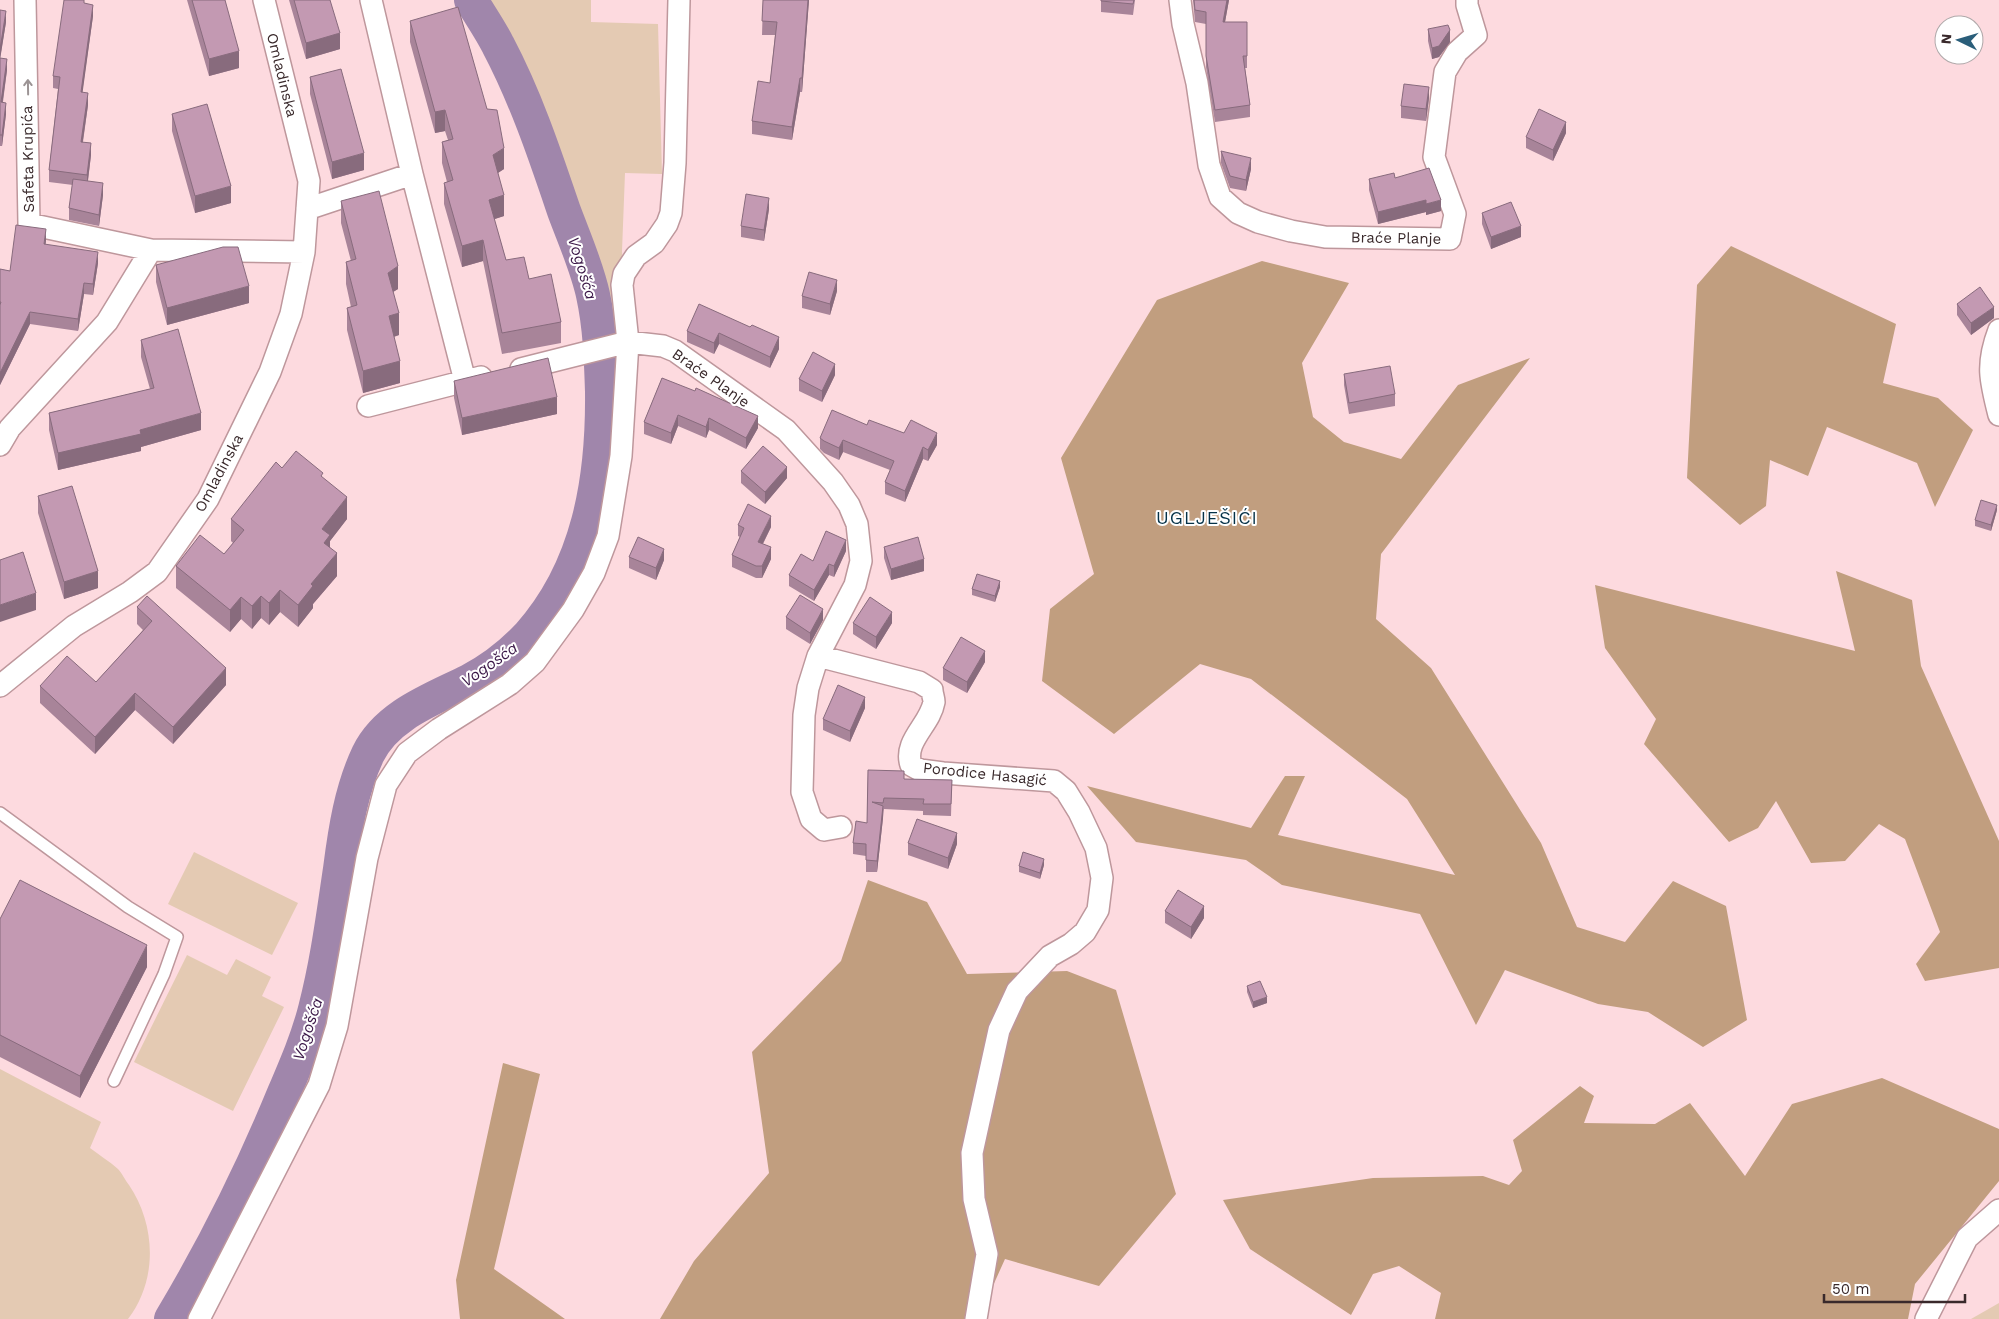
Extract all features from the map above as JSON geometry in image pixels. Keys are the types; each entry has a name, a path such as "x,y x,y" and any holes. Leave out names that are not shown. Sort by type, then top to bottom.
{"street":[{"name":"Safeta Krupića","path":"25,0 29,224 151,250 304,252"},
{"name":"Omladinska","path":"0,686 74,626 130,592 157,572 208,499 270,372 291,314 304,252 309,181 264,0"},
{"path":"370,0 465,381"},
{"path":"199,1319 319,1085 337,1026 367,858 386,786 406,753 439,729 510,684 535,662 573,610 594,572 608,536 614,509 621,456 621,344 622,285 624,274 636,256 654,243 667,224 671,214 675,163 679,0"},
{"name":"Braće Planje","path":"1180,0 1183,24 1197,83 1209,165 1220,197 1238,212 1258,222 1291,231 1325,237 1450,239 1455,214 1434,157 1445,72 1458,52 1476,34 1467,6 1467,0"},
{"path":"307,209 412,174"},
{"path":"0,445 10,428 107,322 151,250"},
{"path":"1999,330 1992,350 1990,375 1999,415"},
{"path":"368,406 621,344"},
{"name":"Braće Planje","path":"621,344 663,346 675,351 786,430 833,482 849,505 857,524 861,560 855,585 818,656"},
{"path":"818,656 808,688 804,714 802,792 811,820 824,830 841,827"},
{"name":"Porodice Hasagić","path":"818,656 918,682 932,690 934,701 927,718 909,749 908,758 911,765 920,770 943,773 1054,781 1066,791 1079,812 1096,848 1102,878 1098,910 1085,932 1071,944 1050,956 1017,991 999,1030 972,1153 974,1199 987,1254 976,1319"},
{"path":"1926,1319 1967,1238 1999,1210"}],"lane":[{"path":"0,813 128,907 177,937 164,974 114,1081"}],"shaded area":[{"path":"471,0 591,0 591,22 658,24 662,174 625,173 622,251 628,342 594,573 573,564 585,533 597,487 602,435 599,326 593,292 534,125 498,44"},
{"path":"1731,246 1896,324 1883,383 1938,398 1973,430 1935,507 1917,463 1827,427 1808,476 1770,460 1766,506 1740,525 1687,478 1697,285"},
{"path":"1262,261 1349,283 1302,363 1313,417 1344,442 1401,459 1458,385 1530,358 1381,554 1376,619 1431,668 1541,843 1577,927 1625,942 1673,881 1726,906 1747,1020 1703,1047 1648,1012 1598,1004 1505,970 1476,1025 1420,914 1282,885 1246,860 1136,842 1087,786 1251,828 1285,776 1305,776 1278,835 1455,875 1407,799 1251,679 1200,664 1114,734 1042,681 1050,609 1094,574 1061,458 1157,300"},
{"path":"1836,571 1912,600 1921,666 1999,841 1999,968 1925,981 1916,964 1940,932 1905,839 1879,824 1845,861 1811,863 1776,801 1758,828 1729,842 1644,744 1656,719 1605,648 1595,585 1855,651"},
{"path":"194,852 298,903 272,955 168,904"},
{"path":"868,880 927,902 967,974 1067,971 1116,990 1176,1194 1099,1286 1005,1259 978,1319 660,1319 694,1261 769,1173 752,1052 841,961"},
{"path":"187,955 227,975 236,959 271,977 262,996 284,1007 233,1111 134,1062"},
{"path":"503,1063 540,1074 494,1269 565,1319 460,1319 456,1280"},
{"path":"0,1069 101,1122 90,1148 121,1172 138,1201 148,1235 150,1252 149,1270 145,1287 138,1304 128,1319 0,1319"},
{"path":"1882,1078 1999,1129 1999,1181 1915,1284 1908,1319 1435,1319 1441,1293 1399,1266 1373,1274 1351,1315 1250,1249 1223,1200 1373,1178 1483,1176 1509,1185 1522,1171 1513,1140 1580,1086 1594,1096 1584,1123 1655,1124 1690,1103 1745,1176 1792,1104"},
{"path":"1999,1303 1999,1319 1971,1319"}],"building":[{"path":"64,0 84,0 84,3 93,5 81,92 88,93 81,142 91,143 87,175 49,170 60,77 53,76"},
{"path":"192,0 225,0 239,51 209,59"},
{"path":"294,0 330,0 340,33 306,43"},
{"path":"763,0 808,0 802,78 800,78 792,127 752,121 758,81 770,83 777,22 762,21"},
{"path":"1101,0 1134,0 1133,4"},
{"path":"1194,0 1227,0 1223,22 1247,22 1247,56 1243,56 1250,105 1215,110 1206,56 1206,12 1195,10"},
{"path":"458,7 487,109 497,110 504,148 493,155 504,195 489,200 506,260 524,257 529,279 551,274 561,322 502,333 483,240 462,246 444,183 453,180 442,142 453,139 445,110 435,112 410,21"},
{"path":"0,10 6,11 0,49"},
{"path":"1448,25 1450,30 1439,46 1432,48 1428,29"},
{"path":"0,58 7,59 1,102 6,103 2,135 0,135"},
{"path":"341,69 364,153 332,162 310,77"},
{"path":"1404,84 1429,87 1426,109 1401,106"},
{"path":"207,104 231,186 195,196 172,114"},
{"path":"1539,109 1566,122 1553,150 1526,137"},
{"path":"1221,151 1251,158 1246,180 1230,176"},
{"path":"1429,168 1441,200 1426,204 1426,200 1378,212 1369,179 1394,173 1395,178"},
{"path":"73,179 103,183 99,215 69,208"},
{"path":"379,191 398,266 388,273 399,313 389,316 400,361 363,371 347,308 357,305 346,262 356,259 341,201"},
{"path":"746,194 769,198 764,230 741,226"},
{"path":"1511,202 1521,226 1491,237 1482,213"},
{"path":"16,225 46,229 44,244 98,252 93,284 84,283 78,319 30,312 0,373 0,269 10,271"},
{"path":"223,247 238,247 249,286 167,308 156,265"},
{"path":"809,272 837,280 830,304 802,296"},
{"path":"1980,287 1994,307 1971,323 1957,304"},
{"path":"699,304 750,327 752,325 779,337 770,357 719,333 714,343 687,331"},
{"path":"178,329 201,413 140,430 141,434 58,453 49,413 154,388 141,340"},
{"path":"813,352 835,364 822,391 799,379"},
{"path":"548,358 557,397 462,418 454,381"},
{"path":"1390,366 1395,394 1349,403 1344,374"},
{"path":"662,378 695,391 696,388 758,416 746,438 709,418 706,427 678,415 671,433 644,422"},
{"path":"832,410 867,425 869,420 904,433 911,420 937,433 928,450 923,447 905,491 885,482 894,461 843,440 839,448 820,438"},
{"path":"763,446 787,467 765,492 741,471"},
{"path":"296,451 323,473 321,476 347,497 322,529 330,535 324,543 337,553 311,584 313,586 298,605 280,590 269,603 261,596 252,606 241,597 230,610 176,566 200,535 224,554 244,530 231,519 276,462 282,468"},
{"path":"72,486 98,571 64,582 38,496"},
{"path":"1981,500 1997,505 1991,525 1975,520"},
{"path":"748,504 771,516 758,542 771,547 762,566 756,566 732,555 744,528 738,525"},
{"path":"826,531 846,540 834,566 829,564 814,590 789,575 801,554 813,561"},
{"path":"638,537 664,549 656,568 629,557"},
{"path":"918,537 924,559 891,569 884,547"},
{"path":"23,552 36,593 0,605 0,560"},
{"path":"977,574 1000,581 995,596 972,589"},
{"path":"800,595 823,609 810,633 786,617"},
{"path":"147,596 226,668 173,727 135,693 95,737 40,686 67,656 96,682 152,621 137,607"},
{"path":"870,597 892,612 876,637 853,623"},
{"path":"961,637 985,651 967,682 943,668"},
{"path":"838,685 865,697 850,731 823,719"},
{"path":"868,770 904,771 904,779 952,780 951,804 923,804 924,799 884,798 883,803 872,802 883,806 877,861 866,860 866,844 853,843 856,821 867,823"},
{"path":"917,819 957,833 948,858 908,843"},
{"path":"1023,852 1044,859 1040,873 1019,866"},
{"path":"20,880 147,945 80,1076 0,1035 0,919"},
{"path":"1178,890 1204,906 1191,927 1165,911"},
{"path":"1260,981 1267,997 1253,1002 1247,986"}],"waterway":[{"name":"Vogošća","path":"171,1319 246,1180 305,1040 315,1009 326,957 350,810 357,782 368,754 376,740 399,719 426,702 485,672 508,655 528,636 549,610 565,581 578,552 588,521 595,490 602,425 600,344 593,295 584,263 526,106 498,45 471,0"}],"district":[{"name":"UGLJEŠIĆI","path":"1207,518"}]}
